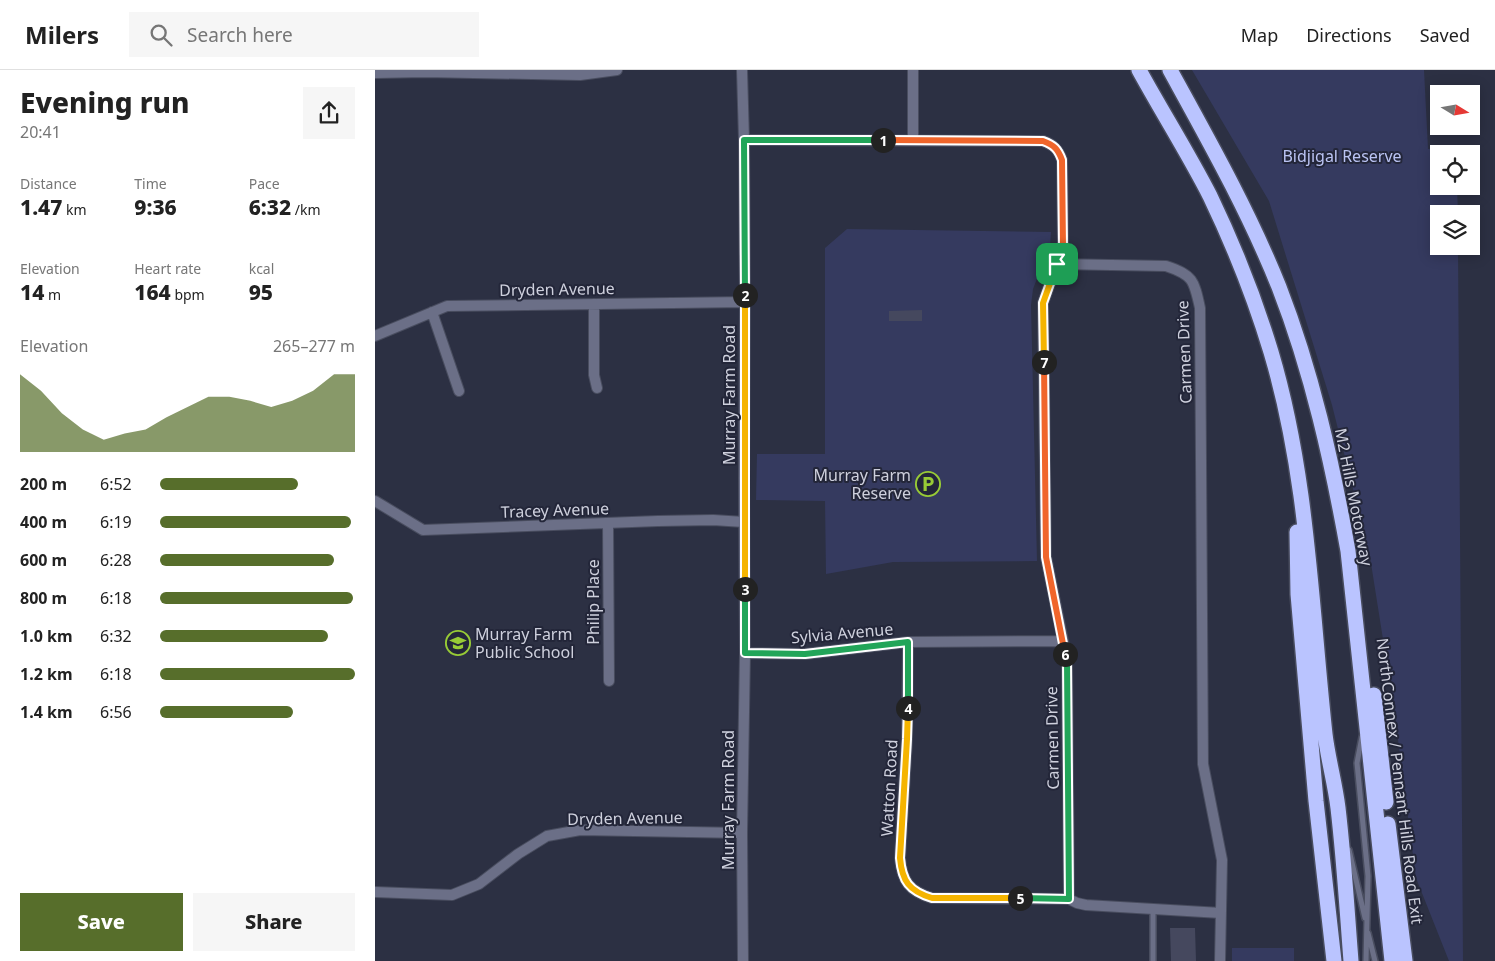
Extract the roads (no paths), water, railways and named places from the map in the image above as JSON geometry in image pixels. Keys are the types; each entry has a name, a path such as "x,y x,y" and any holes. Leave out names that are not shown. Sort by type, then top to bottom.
{"highway":[{"path":"1139,70 1209,196 1256,308 1271,352 1284,402 1296,458 1310,572 1325,738 1338,805 1351,961"},
{"name":"M2 Hills Motorway","path":"1170,70 1203,130 1260,244 1279,288 1321,420 1338,495 1348,551 1392,961"},
{"path":"1296,458 1298,594 1316,801 1334,961"},
{"name":"NorthConnex / Pennant Hills Road Exit","path":"1355,606 1368,648 1405,961"}],"street":[{"path":"375,73 425,71 580,72 617,70"},
{"name":"Murray Farm Road","path":"742,70 745,302 743,961"},
{"path":"913,70 913,140"},
{"path":"744,140 1043,141 1054,145 1059,151 1062,160 1063,247 1057,264"},
{"name":"Carmen Drive","path":"1069,899 1067,661 1046,557 1043,303 1057,264 1166,266 1179,270 1191,278 1197,292 1200,308 1203,764 1221,860 1221,961"},
{"name":"Dryden Avenue","path":"375,336 447,306 745,302"},
{"path":"594,304 593,375 597,388"},
{"path":"433,312 459,390"},
{"name":"Tracey Avenue","path":"375,501 423,530 713,520 744,522"},
{"name":"Philip Place","path":"608,523 609,681"},
{"name":"Sylvia Avenue","path":"745,653 805,654 908,642 1062,641"},
{"name":"Watton Road","path":"908,642 907,739 900,858 901,873 904,880 922,895 932,898 1069,899 1087,906 1221,913"},
{"name":"Dryden Avenue","path":"375,892 451,895 479,884 518,854 547,836 580,830 742,833"}],"lane":[{"path":"1365,717 1357,763 1367,876 1366,961"},
{"path":"1325,738 1375,961"},
{"path":"1153,909 1153,961"}],"place":[{"name":"Murray Farm Reserve","path":"928,484"},
{"name":"Murray Farm Public School","path":"458,643"}],"park label":[{"name":"Bidjigal Reserve","path":"1342,156"}]}
